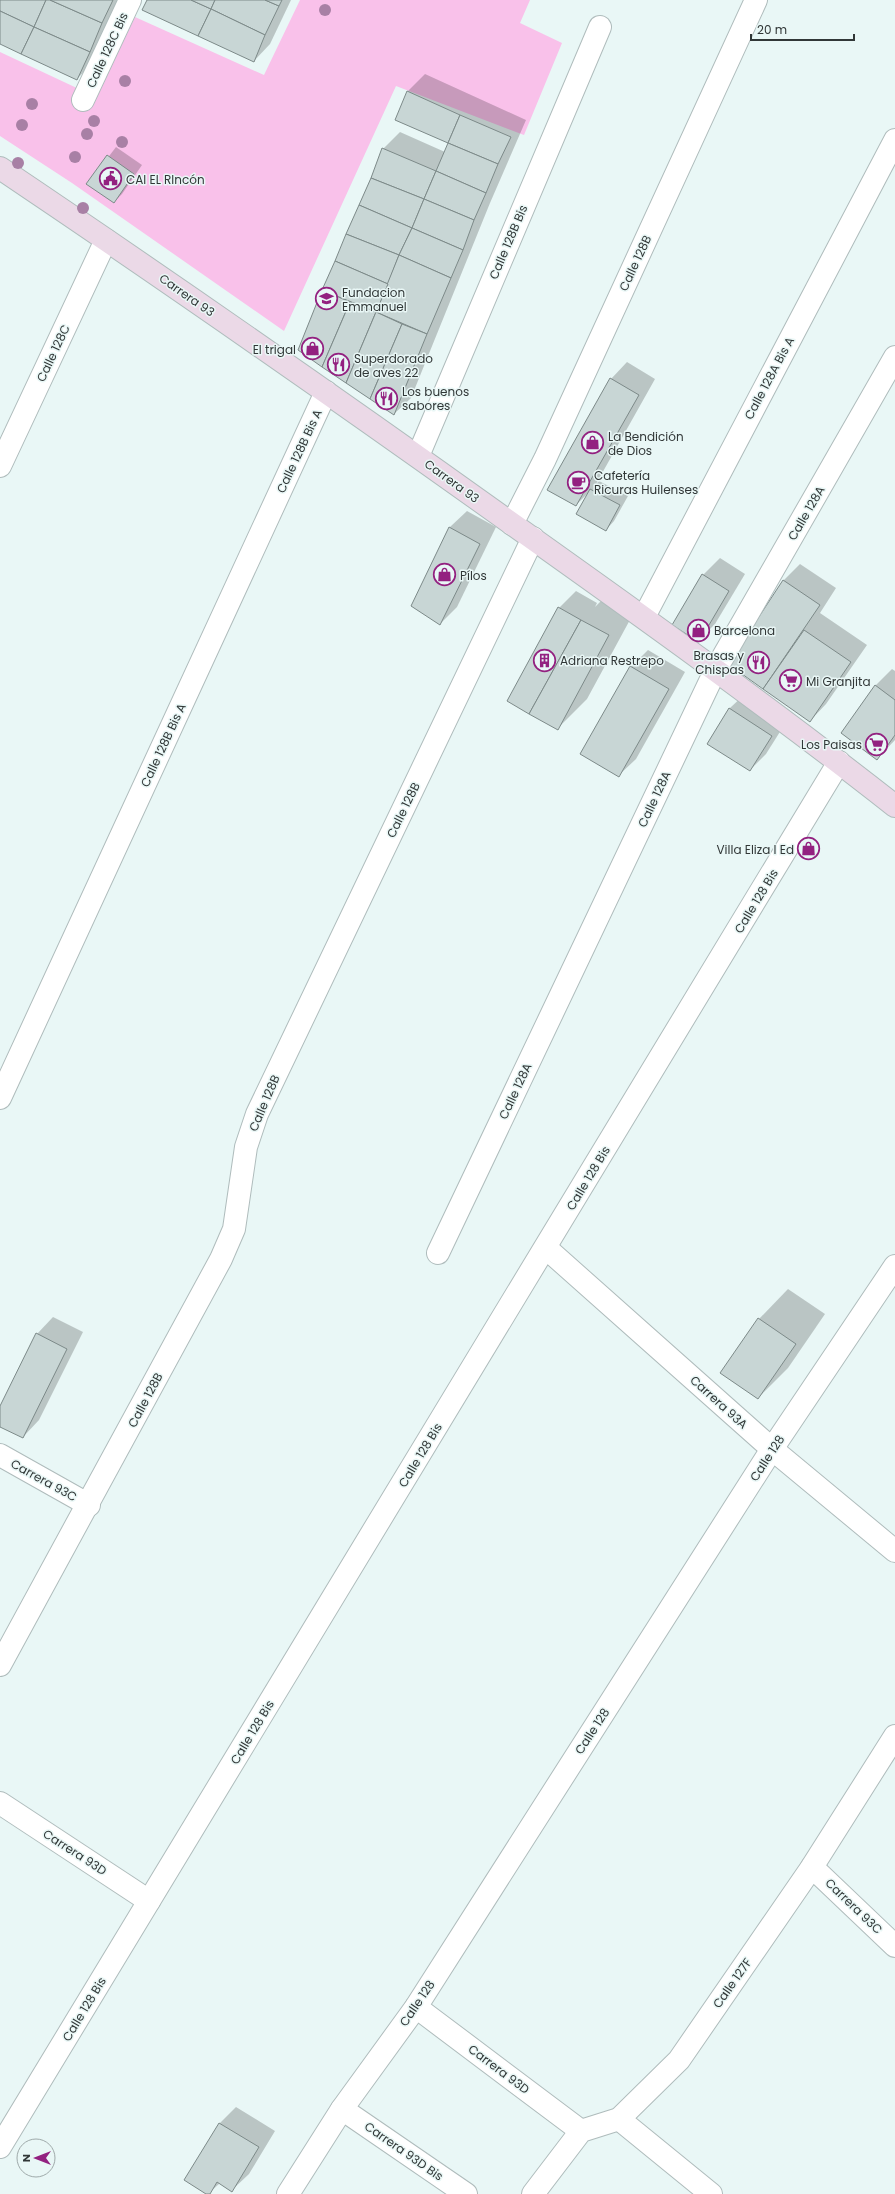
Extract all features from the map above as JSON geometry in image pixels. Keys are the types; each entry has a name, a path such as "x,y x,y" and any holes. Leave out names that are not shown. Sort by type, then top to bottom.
{"street":[{"name":"Calle 128C Bis","path":"83,100 130,0"},
{"name":"Calle 128B","path":"512,524 545,459 756,0"},
{"name":"Calle 128B Bis","path":"418,456 600,27"},
{"name":"Calle 128A Bis A","path":"644,617 895,140"},
{"name":"Carrera 93","path":"0,168 418,456 644,617 716,669 895,806"},
{"name":"Calle 128C","path":"0,466 106,240"},
{"name":"Calle 128A","path":"438,1253 716,669 895,357"},
{"name":"Calle 128B Bis A","path":"3,1085 326,392"},
{"name":"Calle 128B","path":"0,1665 89,1505 221,1259 234,1229 246,1147 256,1114 533,538"},
{"name":"Calle 128 Bis","path":"0,2147 546,1248 839,762"},
{"name":"Carrera 93A","path":"546,1248 772,1449 895,1551"},
{"name":"Calle 128","path":"288,2194 342,2109 416,2008 772,1449 895,1266"},
{"name":"Carrera 93C","path":"0,1455 89,1505"},
{"name":"Calle 127F","path":"581,2131 619,2119 679,2060 812,1867 895,1736"},
{"name":"Carrera 93D","path":"0,1803 149,1901"},
{"name":"Carrera 93C","path":"812,1867 895,1946"},
{"name":"Carrera 93D","path":"416,2008 581,2131"},
{"name":"Carrera 93D Bis","path":"342,2109 466,2194"},
{"path":"619,2119 711,2194"},
{"path":"533,2194 581,2131"}],"shaded area":[{"path":"300,0 530,0 520,23 562,43 524,135 396,86 284,331 72,183 0,136 0,52 96,97 135,17 264,75"}],"building":[{"path":"0,0 46,0 34,27 0,11"},
{"path":"46,0 50,0 102,23 90,52 34,27"},
{"path":"50,0 113,0 102,23"},
{"path":"147,0 191,0 211,9 198,36 142,10"},
{"path":"191,0 215,0 211,9"},
{"path":"215,0 265,0 279,6 265,35 211,9"},
{"path":"265,0 282,0 279,6"},
{"path":"211,9 265,35 254,62 198,36"},
{"path":"0,11 34,27 21,54 0,44"},
{"path":"34,27 90,52 77,80 21,54"},
{"path":"407,91 460,115 448,143 395,120"},
{"path":"460,115 511,137 498,164 448,143"},
{"path":"448,143 498,164 486,193 436,171"},
{"path":"382,148 436,171 424,199 371,178"},
{"name":"CAI EL RIncón","path":"107,155 134,174 114,203 86,184"},
{"path":"436,171 486,193 474,220 424,199"},
{"path":"371,178 424,199 412,228 359,205"},
{"path":"424,199 474,220 463,250 412,228"},
{"path":"359,205 412,228 399,255 346,234"},
{"path":"412,228 463,250 451,278 399,255"},
{"path":"346,234 399,255 388,284 335,261"},
{"path":"399,255 451,278 427,334 376,312"},
{"path":"335,261 388,284 376,312 322,290"},
{"path":"322,290 350,302 322,367 298,350"},
{"path":"350,302 376,312 346,383 322,367"},
{"path":"376,312 402,324 370,399 346,383"},
{"path":"402,324 427,334 394,415 370,399"},
{"name":"La Bendición de Dios","path":"610,378 639,395 576,506 547,490"},
{"path":"590,489 620,505 606,531 576,514"},
{"name":"Pílos","path":"449,527 480,544 440,625 411,606"},
{"path":"702,574 729,591 699,642 672,625"},
{"path":"783,580 820,605 763,689 728,664"},
{"name":"Adriana Restrepo","path":"558,607 581,620 529,714 507,701"},
{"path":"581,620 609,635 558,730 529,714"},
{"path":"804,630 851,662 810,722 763,689"},
{"path":"630,666 669,689 619,777 580,754"},
{"path":"875,685 895,700 895,735 877,760 841,733"},
{"path":"729,708 772,736 750,771 707,744"},
{"path":"758,1318 796,1344 758,1399 720,1373"},
{"path":"36,1333 67,1349 23,1438 0,1427 0,1406"},
{"path":"219,2123 259,2147 232,2192 217,2182 210,2194 206,2194 184,2180"}],"place":[{"name":"CAI EL RIncón","path":"110,179"},
{"name":"Fundacion Emmanuel","path":"327,299"},
{"name":"El trigal","path":"312,349"},
{"name":"Superdorado de aves 22","path":"338,365"},
{"name":"Los buenos sabores","path":"387,398"},
{"name":"La Bendición de Dios","path":"593,443"},
{"name":"Cafetería Ricuras Huilenses","path":"578,482"},
{"name":"Pílos","path":"445,575"},
{"name":"Barcelona","path":"699,630"},
{"name":"Adriana Restrepo","path":"544,660"},
{"name":"Brasas y Chispas","path":"759,662"},
{"name":"Mi Granjita","path":"791,681"},
{"name":"Los Paisas","path":"877,744"},
{"name":"Villa Eliza I Ed","path":"809,849"}]}
